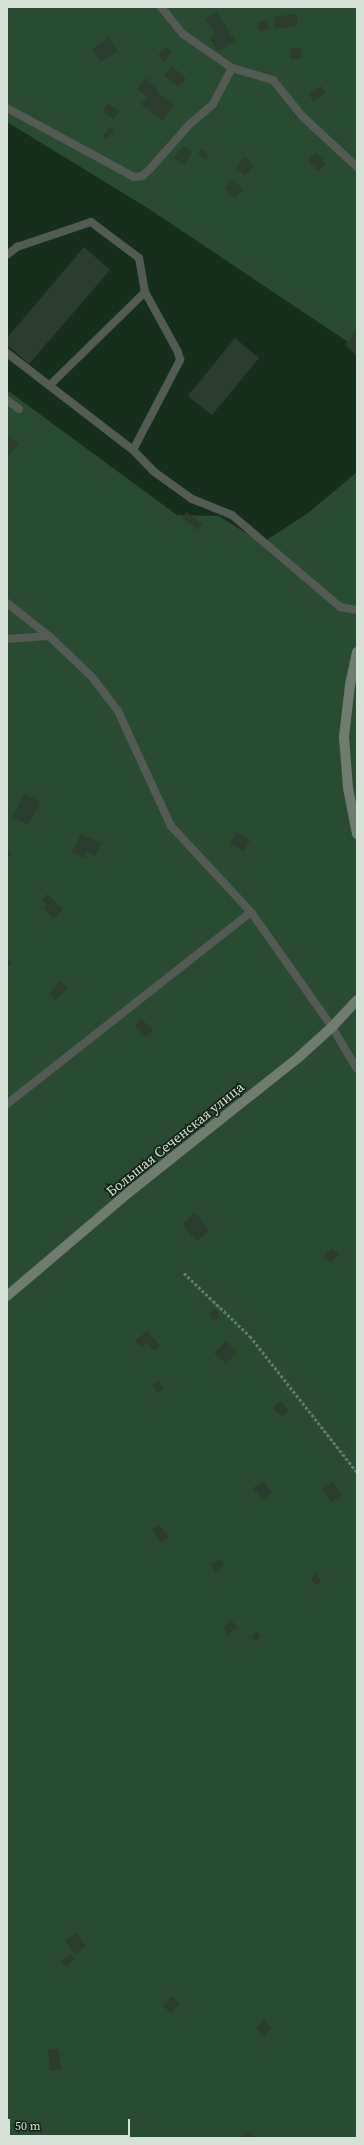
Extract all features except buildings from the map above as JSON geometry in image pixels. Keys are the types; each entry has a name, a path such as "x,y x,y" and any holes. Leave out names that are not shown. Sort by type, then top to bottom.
{"street":[{"path":"357,652 350,685 344,738 348,788 357,834"},
{"name":"Большая Сеченская улица","path":"7,1296 128,1193 275,1077 332,1027 357,1000"}],"lane":[{"path":"161,7 183,34 232,68 273,80 302,116 357,168"},
{"path":"7,108 134,177 148,170 189,125 214,104 232,68"},
{"path":"7,255 17,247 91,222 139,258 145,292 178,352 180,360 133,450"},
{"path":"49,386 145,292"},
{"path":"7,353 133,450 153,471 192,499 232,516 340,607 357,610"},
{"path":"7,400 18,409"},
{"path":"7,603 49,636 92,677 118,711 171,826 252,912 332,1027 357,1069"},
{"path":"7,639 49,636"},
{"path":"7,1104 252,912"}],"path":[{"path":"184,1272 250,1336 357,1472"}],"shaded area":[{"path":"7,7 357,7 357,348 149,209 7,122"},
{"path":"7,122 149,209 357,348 357,472 308,513 262,543 219,516 177,515 7,390"},
{"path":"7,390 177,515 219,516 262,543 308,513 357,472 357,2138 7,2138"}]}
